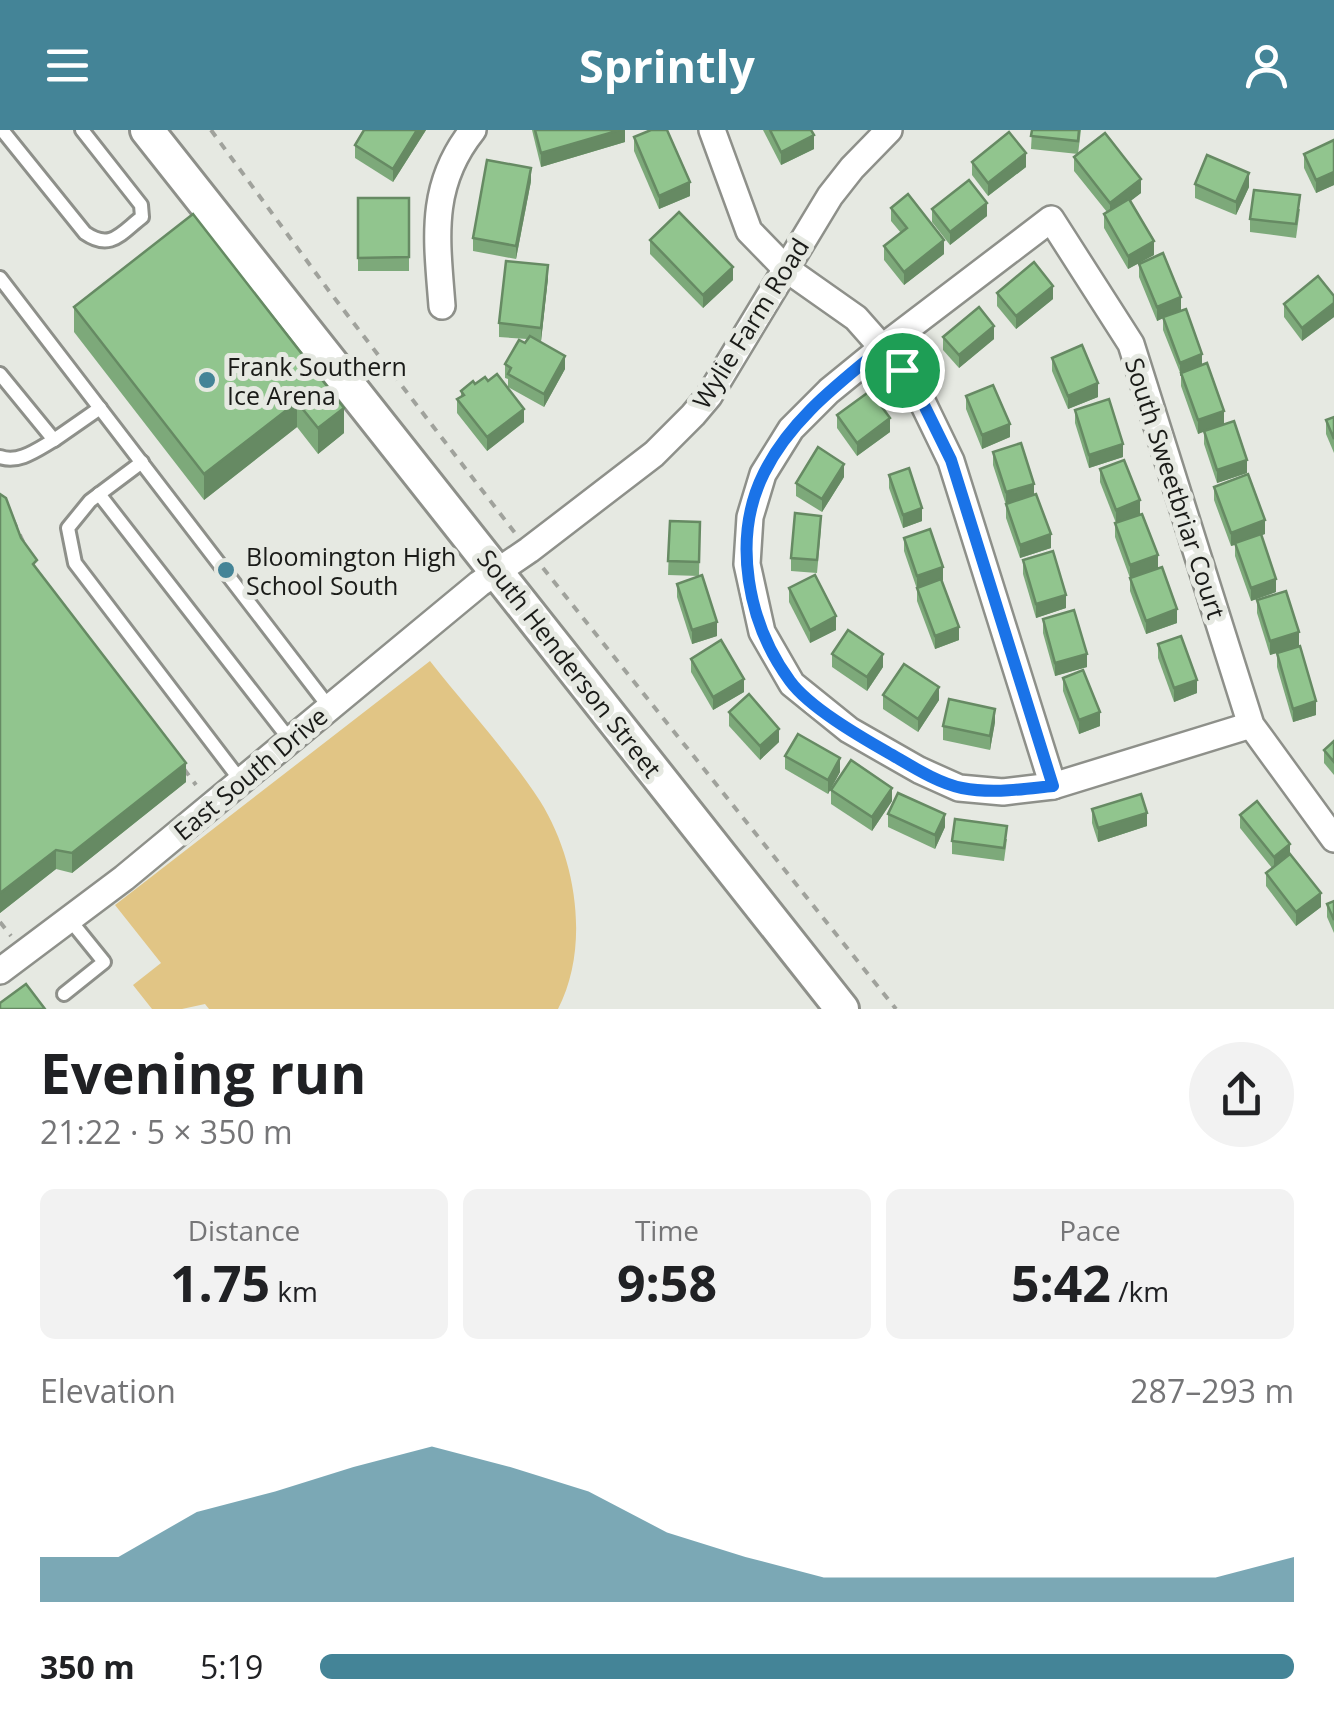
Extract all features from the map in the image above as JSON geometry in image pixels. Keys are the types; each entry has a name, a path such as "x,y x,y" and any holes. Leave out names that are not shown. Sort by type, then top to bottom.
{"street":[{"name":"South Henderson Street","path":"147,130 842,1009"},
{"path":"442,306 437,214 446,174 473,130"},
{"path":"712,130 749,232 785,268 840,306 883,347 920,397 951,460 1053,786"},
{"name":"Wylie Farm Road","path":"498,572 654,454 693,416 709,396 830,196 889,130"},
{"name":"South Sweetbriar Court","path":"883,347 1050,219 1131,344 1251,725 1334,839"},
{"path":"883,347 829,391 791,430 763,474 750,517 747,564 762,632 792,684 848,730 919,770 959,788 1002,792 1053,786 1251,725"},
{"name":"East South Drive","path":"0,972 242,782 498,572"}],"lane":[{"path":"2,130 85,233 98,242 110,242 142,217 142,205 82,130"},
{"path":"0,278 329,707"},
{"path":"0,305 13,295"},
{"path":"0,374 54,440"},
{"path":"0,457 8,460 26,456 100,408"},
{"path":"142,462 99,494 68,528 75,563 242,782"},
{"path":"99,494 290,740"},
{"path":"64,994 104,962 70,920"}],"path":[{"path":"211,130 528,550 896,1009"},
{"path":"11,515 29,560"},
{"path":"180,764 202,794"},
{"path":"0,922 15,940"}],"shaded area":[{"path":"430,661 528,783 553,824 563,850 575,904 576,931 568,985 558,1009 209,1009 205,1004 152,1009 133,985 161,963 115,905"}],"building":[{"path":"364,130 417,130 393,169 355,145"},
{"path":"535,130 620,130 541,153"},
{"path":"651,130 667,130 690,182 659,196 634,137"},
{"path":"770,130 811,130 814,135 781,152"},
{"path":"1032,130 1079,130 1078,141 1031,136"},
{"path":"1009,132 1026,153 988,183 972,162"},
{"path":"1105,133 1141,179 1110,203 1074,157"},
{"path":"1334,140 1334,172 1316,180 1304,154"},
{"path":"1207,155 1249,173 1236,202 1195,184"},
{"path":"487,160 531,168 516,246 473,238"},
{"path":"969,180 987,203 950,232 932,209"},
{"path":"1254,190 1300,195 1296,224 1250,219"},
{"path":"908,194 944,240 904,272 884,246 907,228 891,208"},
{"path":"358,198 409,198 409,257 358,258"},
{"path":"1129,199 1154,241 1128,256 1104,214"},
{"path":"679,212 733,267 703,295 650,240"},
{"name":"Frank Southern Ice Arena","path":"193,214 344,408 318,428 297,402 204,474 74,307"},
{"path":"1163,253 1181,297 1157,307 1139,264"},
{"path":"506,261 548,265 541,328 499,323"},
{"path":"1034,262 1053,286 1016,316 997,293"},
{"path":"1318,276 1334,296 1334,303 1302,328 1284,304"},
{"path":"979,307 994,326 959,355 943,337"},
{"path":"1186,309 1202,354 1180,363 1163,317"},
{"path":"530,336 565,356 544,394 508,374 511,368 505,364 519,340 525,343"},
{"path":"1082,345 1098,383 1068,396 1052,358"},
{"path":"1207,363 1224,411 1198,420 1181,373"},
{"path":"497,374 524,409 487,437 457,399 473,381 475,384 485,377 488,381"},
{"path":"993,385 1010,424 982,435 966,396"},
{"path":"870,391 890,418 857,443 837,415"},
{"path":"1109,399 1123,444 1089,455 1075,410"},
{"path":"1334,417 1334,439 1326,420"},
{"path":"1234,421 1247,460 1217,470 1204,431"},
{"path":"1021,443 1034,484 1006,492 993,452"},
{"path":"818,447 844,464 822,499 796,483"},
{"path":"1124,460 1140,500 1116,510 1100,469"},
{"path":"909,468 922,508 903,515 889,475"},
{"path":"1248,474 1265,520 1231,533 1214,487"},
{"path":"0,494 6,498 21,538 37,560 33,564 186,763 72,853 56,850 0,893"},
{"path":"1036,494 1051,534 1020,545 1006,504"},
{"path":"795,513 821,516 817,560 791,558"},
{"path":"1142,514 1158,555 1130,565 1115,523"},
{"path":"670,521 700,522 699,562 668,561"},
{"path":"930,529 943,567 917,576 904,538"},
{"path":"1261,534 1276,579 1251,588 1235,543"},
{"path":"1053,551 1066,595 1036,604 1023,560"},
{"path":"1162,567 1177,609 1146,621 1130,578"},
{"path":"702,575 717,622 692,630 677,584"},
{"path":"815,575 836,616 810,630 789,588"},
{"path":"941,579 959,627 935,636 917,588"},
{"path":"1286,591 1299,632 1270,641 1257,600"},
{"path":"1074,610 1087,654 1055,663 1043,619"},
{"path":"848,630 883,654 867,677 832,654"},
{"path":"1181,636 1197,680 1174,688 1158,644"},
{"path":"721,640 744,679 713,697 691,659"},
{"path":"1300,646 1316,701 1293,709 1277,653"},
{"path":"904,664 939,687 918,719 883,695"},
{"path":"1083,670 1100,712 1079,720 1063,678"},
{"path":"749,694 779,729 760,746 729,712"},
{"path":"949,699 995,709 990,736 943,726"},
{"path":"798,734 840,758 828,780 785,756"},
{"path":"1334,741 1334,762 1324,750"},
{"path":"851,760 892,788 872,817 831,790"},
{"path":"898,793 945,814 935,835 888,814"},
{"path":"1141,794 1147,813 1098,828 1092,809"},
{"path":"1257,801 1290,844 1274,857 1240,815"},
{"path":"955,819 1007,826 1004,848 952,841"},
{"path":"1290,854 1321,893 1296,912 1266,873"},
{"path":"1334,901 1334,920 1327,904"},
{"path":"26,984 45,1009 0,1009 0,1003"}],"place":[{"name":"Frank Southern Ice Arena","path":"207,380"},
{"name":"Bloomington High School South","path":"226,570"}],"route":[{"path":"883,347 902,370 951,460 1053,786 1002,792 959,788 919,770 848,730 792,684 762,632 747,564 750,517 763,474 791,430 829,391 883,347"}]}
